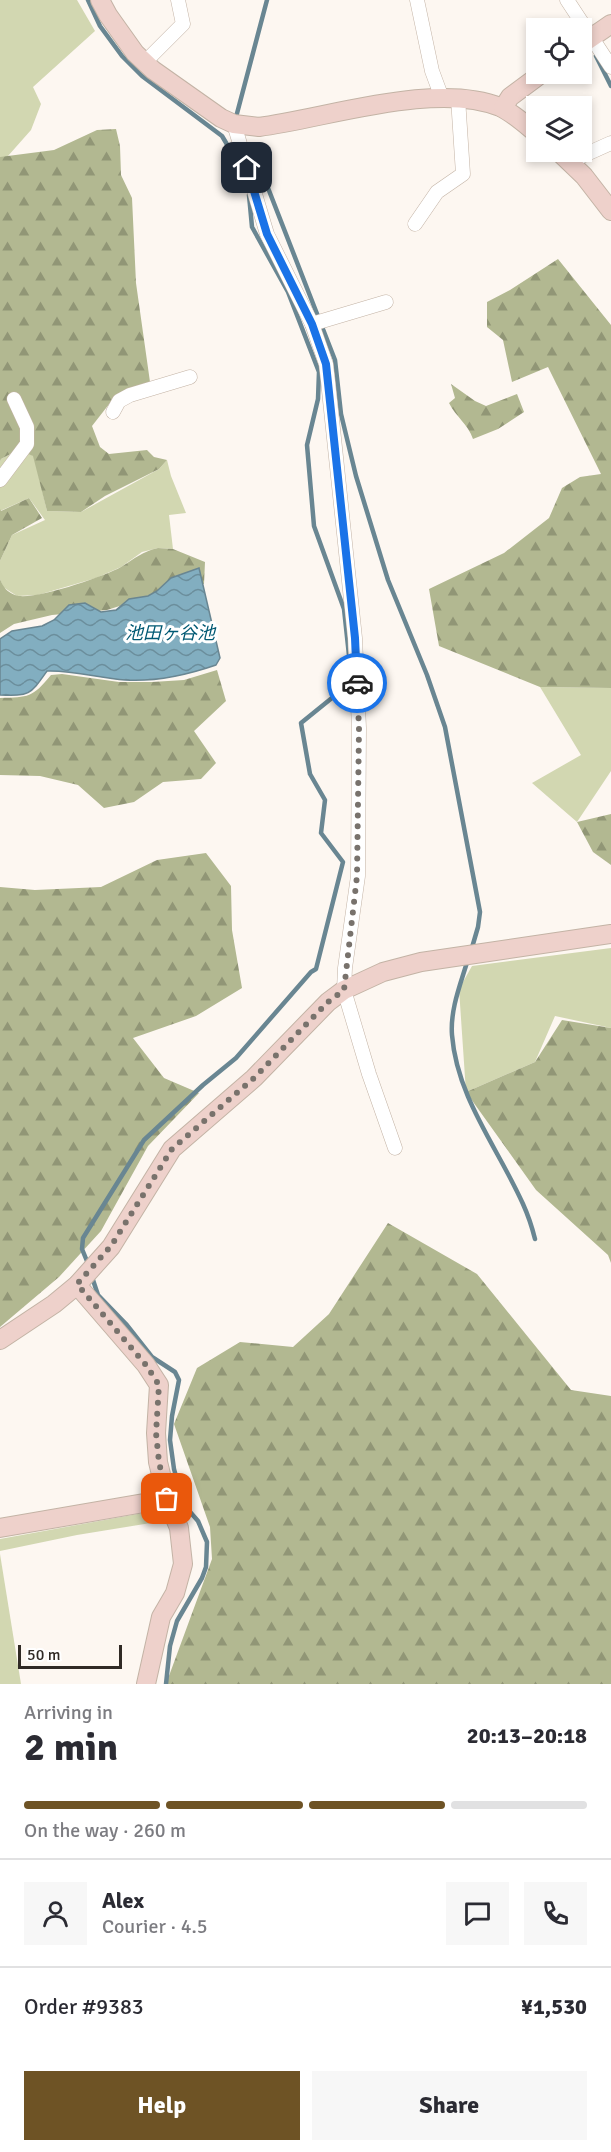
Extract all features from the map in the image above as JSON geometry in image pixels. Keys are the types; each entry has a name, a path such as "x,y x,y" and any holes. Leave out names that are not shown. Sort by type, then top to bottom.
{"street":[{"path":"100,0 135,53 153,70 194,101 234,124 259,127 407,100 450,98 502,108 526,126"},
{"path":"146,62 183,24 178,0"},
{"path":"415,224 437,192 463,174 450,98 432,71 417,0"},
{"path":"567,0 576,18"},
{"path":"592,37 611,24"},
{"path":"592,46 611,67"},
{"path":"502,108 510,97 528,84"},
{"path":"234,124 267,234 312,324 326,364 355,638 359,728 357,876 344,990 369,1074 395,1148"},
{"path":"592,148 611,143"},
{"path":"570,162 611,212"},
{"path":"312,324 386,302"},
{"path":"113,412 114,406 119,401 130,395 190,377"},
{"path":"0,480 27,444 27,427 14,399"},
{"path":"0,1340 54,1304 77,1284 111,1246 172,1149 254,1078 328,1002 344,990 383,972 421,962 611,934"},
{"path":"77,1284 146,1365 159,1385 156,1433 159,1462 167,1499 179,1528 183,1564 176,1593 161,1617 146,1684"},
{"path":"0,1528 167,1499"}],"green space":[{"path":"0,0 77,0 95,31 33,87 41,104 31,130 0,165"},
{"path":"116,129 120,146 121,175 132,198 136,283 150,382 117,394 92,426 100,447 109,454 147,450 154,457 167,460 159,469 105,496 81,512 47,511 33,456 18,450 1,459 0,462 0,157 54,150 97,130"},
{"path":"558,259 611,325 611,688 540,687 439,646 429,589 504,553 549,518 562,488 580,477 601,474 548,367 512,382 503,340 487,327 487,302"},
{"path":"451,384 486,406 517,394 524,412 498,429 473,439 449,403 455,398"},
{"path":"18,450 34,456 47,511 81,512 159,469 167,460 186,513 169,515 173,549 158,548 142,552 121,567 96,578 38,595 17,596 3,587 0,579 0,561 12,535 45,520 29,498 0,511 0,462 1,459"},
{"path":"29,498 42,518 12,535 0,561 0,509 1,511"},
{"path":"158,548 173,549 205,562 204,584 169,585 148,597 107,610 52,615 14,624 0,633 0,579 12,594 36,595 100,576 121,567 143,553"},
{"path":"217,670 226,701 194,731 216,763 201,779 163,782 134,802 104,808 78,785 40,776 0,775 0,698 29,695 51,675 62,674 119,682 152,682 184,680"},
{"path":"540,687 611,688 611,771 577,822 532,783 581,755"},
{"path":"611,814 611,865 593,852 577,822"},
{"path":"206,853 231,886 232,930 242,988 196,1016 133,1038 164,1078 199,1093 148,1146 101,1231 59,1277 0,1327 0,887 35,890 101,887 157,860"},
{"path":"611,948 611,1028 555,1016 535,1062 466,1092 459,989 472,966"},
{"path":"562,1020 611,1028 611,1263 608,1255 536,1190 466,1092 535,1062"},
{"path":"388,1223 477,1274 571,1390 611,1396 611,1684 166,1684 212,1559 210,1527 174,1424 197,1368 240,1342 293,1347 329,1314"},
{"path":"154,1511 161,1515 163,1521 0,1551 0,1539"},
{"path":"0,1554 21,1684 0,1684"}],"water":[{"name":"池田ヶ谷池","path":"199,568 220,658 216,665 172,677 149,680 115,679 47,671 37,685 28,692 18,695 0,695 0,639 12,631 42,626 54,620 69,605 85,603 101,612 116,610 129,599 148,596 171,578"}],"waterway":[{"path":"88,0 100,26 122,56 142,76 222,136 238,163 246,187"},
{"path":"235,121 267,0"},
{"path":"596,56 611,86"},
{"path":"246,144 261,170 335,360 341,414 356,476 388,580 427,675 445,727 480,912 471,951"},
{"path":"89,1266 82,1249 83,1238 144,1140 203,1085 236,1058 316,969 343,862 321,833 325,800 310,774 301,723 343,689 351,674 344,609 314,526 307,445 318,399 319,372 288,292 252,227 249,195"},
{"path":"468,959 453,1016 452,1035 455,1058 470,1101 523,1204 535,1239"},
{"path":"92,1277 98,1295 126,1324 152,1357 175,1372 179,1380 170,1440 174,1469 184,1505 198,1521 207,1542 206,1567 177,1621 170,1646 166,1684"}],"way so far":[{"path":"167,1499 159,1462 156,1433 159,1385 146,1365 77,1284 111,1246 172,1149 254,1078 328,1002 344,990 357,876 359,728 357,683"}],"route":[{"path":"247,168 267,234 312,324 326,364 355,638 357,683"}]}
